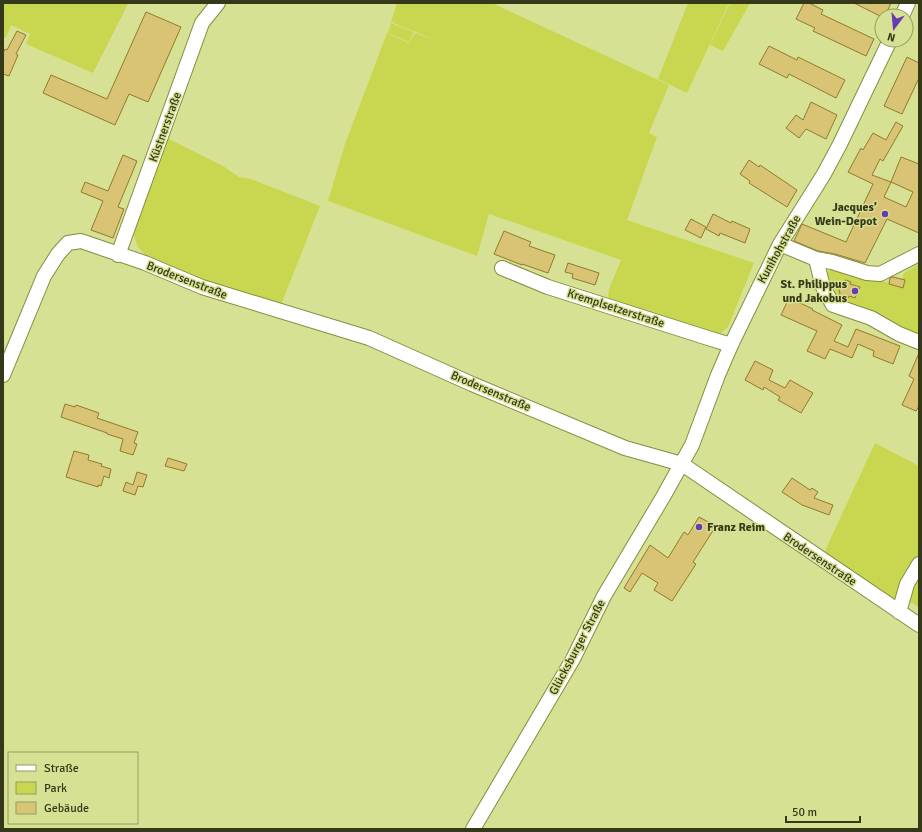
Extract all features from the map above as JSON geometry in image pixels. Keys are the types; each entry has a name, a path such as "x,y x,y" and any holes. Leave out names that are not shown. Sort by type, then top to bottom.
{"street":[{"name":"Küstnerstraße","path":"118,255 202,23 218,3"},
{"name":"Kunihohstraße","path":"682,464 692,445 718,375 731,345 780,244 824,174 886,48"},
{"name":"Brodersenstraße","path":"3,375 44,276 58,254 68,243 81,241 145,264 202,287 370,338 472,384 625,448 682,464 919,625"},
{"path":"780,244 816,259 880,274 919,254"},
{"path":"816,259 823,288 833,305 871,318 899,334 919,342"},
{"name":"Kremplsetzerstraße","path":"502,268 552,288 731,345"},
{"name":"Glücksburger Straße","path":"473,829 574,659 604,596 682,464"},
{"path":"899,612 907,584 919,564"}],"green space":[{"path":"3,3 128,4 93,73 26,44 30,34 11,25 6,38 3,37"},
{"path":"397,3 492,3 669,85 649,133 657,137 627,220 754,263 728,327 719,335 610,301 608,297 609,289 621,260 489,214 477,256 328,201 345,144 387,33 409,43 415,33 435,40 391,22"},
{"path":"688,3 729,3 687,93 658,79"},
{"path":"730,3 750,3 723,51 710,45"},
{"path":"391,23 414,32 409,42 388,33"},
{"path":"167,138 223,166 239,177 251,179 320,206 281,305 252,299 149,259 138,247 133,233"},
{"path":"919,264 919,337 837,303 825,283 829,269 834,266 889,283 891,276 902,279 904,273"},
{"path":"875,443 919,466 919,554 908,572 900,592 895,598 887,600 823,555"},
{"path":"919,571 919,608 913,603 908,603 910,586"}],"building":[{"path":"804,3 809,3 823,10 821,14 874,39 866,56 813,31 815,28 796,19"},
{"path":"854,3 891,3 889,8 874,8 874,13"},
{"path":"146,12 181,27 148,102 129,94 115,125 43,93 51,75 107,99"},
{"path":"17,31 26,35 16,54 18,55 9,76 3,74 3,53 5,49 7,50"},
{"path":"769,46 797,60 798,57 845,80 836,98 789,74 787,78 759,64"},
{"path":"907,57 919,63 919,78 902,114 884,106"},
{"path":"811,102 837,115 826,139 806,129 799,138 786,128 796,115 803,120"},
{"path":"896,122 903,126 883,161 880,159 872,175 891,182 901,157 919,164 919,233 887,219 865,263 835,254 818,251 794,241 802,224 846,242 873,184 848,172 861,148 863,150 873,133 886,140","holes":["891,182 913,192 906,207 884,197"]},
{"path":"123,155 137,161 118,207 124,209 113,238 91,230 103,201 81,192 85,182 108,191"},
{"path":"749,160 759,167 760,165 797,190 787,207 749,183 750,181 740,174"},
{"path":"713,214 731,223 732,221 750,229 745,243 720,233 719,236 706,229"},
{"path":"691,219 706,227 701,238 685,230"},
{"path":"504,231 531,242 529,246 555,255 548,273 494,254"},
{"path":"568,263 599,273 595,285 572,278 573,274 565,272"},
{"path":"893,277 905,280 903,288 889,284 890,278"},
{"path":"846,280 851,282 850,284 860,287 855,298 849,296 847,300 839,298 840,293 838,287"},
{"path":"789,298 842,325 834,341 848,347 856,329 900,346 893,364 873,356 874,351 858,344 852,358 830,349 825,359 807,351 817,331 781,315"},
{"path":"919,353 919,406 916,411 902,405 914,379 909,376"},
{"path":"755,361 773,370 769,380 785,388 790,380 813,393 801,413 778,400 780,397 764,387 763,390 745,380"},
{"path":"65,404 75,407 76,405 99,413 97,418 138,432 134,443 137,444 133,455 120,451 123,439 61,417"},
{"path":"74,451 89,455 88,460 102,464 101,466 111,469 109,478 104,476 101,486 98,485 98,487 66,477"},
{"path":"168,458 187,464 184,471 165,466"},
{"path":"137,472 147,475 143,487 138,486 135,495 123,491 126,482 133,485"},
{"path":"792,478 810,490 812,488 818,492 814,498 833,505 829,515 802,505 782,492"},
{"path":"699,517 716,526 693,562 696,564 672,601 654,590 658,583 642,573 630,592 624,588 650,545 668,558 684,532 688,535"}],"place":[{"name":"Jacques’ Wein-Depot","path":"885,214"},
{"name":"St. Philippus und Jakobus","path":"855,291"},
{"name":"Franz Reim","path":"699,527"}]}
